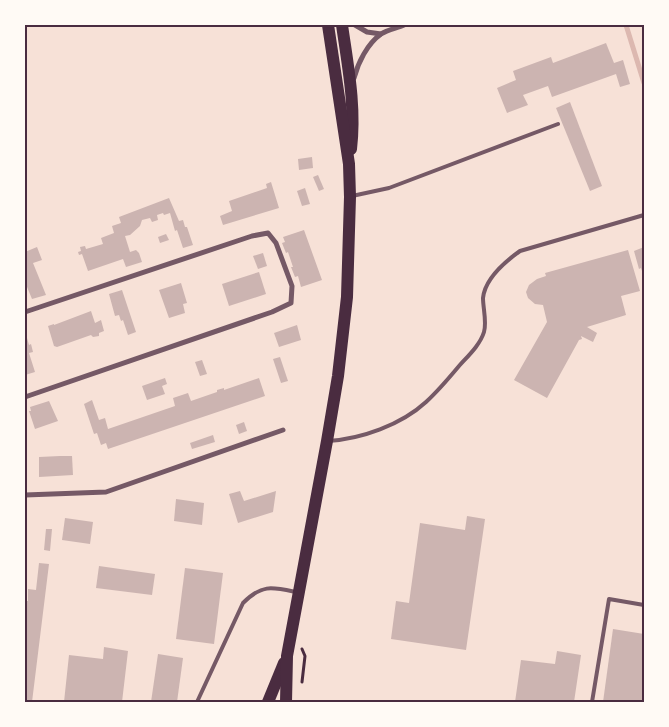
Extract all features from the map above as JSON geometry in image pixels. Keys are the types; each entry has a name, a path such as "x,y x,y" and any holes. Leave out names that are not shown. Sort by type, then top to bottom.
{"main road":[{"path":"286,702 287,656 338,376 347,298 349,164 328,25"},
{"path":"342,25 351,86 354,125 349,164"},
{"path":"268,702 287,656"}],"street":[{"path":"354,25 367,32 381,34"},
{"path":"351,86 357,68 366,51 381,34 404,25"},
{"path":"25,312 268,232 276,243 292,286 291,303 272,312 25,397"},
{"path":"25,495 106,492 283,430"}],"lane":[{"path":"350,197 389,188 558,124"},
{"path":"327,441 342,440 372,433 404,417 424,404 477,345 484,331 484,295 492,278 503,263 520,251 644,215"},
{"path":"197,702 244,603 253,594 263,589 274,587 299,593"},
{"path":"592,702 609,598 644,604"}],"building":[{"path":"606,43 614,63 623,60 630,84 620,87 616,74 552,97 548,86 523,95 528,105 507,113 497,88 516,80 513,71 551,57 553,63"},
{"path":"570,102 602,186 590,191 556,108"},
{"path":"312,157 313,168 299,170 298,159"},
{"path":"318,175 324,189 319,191 313,177"},
{"path":"271,182 279,208 223,225 220,216 232,211 229,201 267,188 266,184"},
{"path":"305,188 310,204 302,206 297,191"},
{"path":"169,198 179,221 183,220 185,227 187,227 193,245 183,248 177,230 175,231 170,213 164,215 163,213 157,215 158,220 152,222 150,218 142,220 140,226 130,235 125,236 130,252 136,250 142,262 126,267 123,259 88,271 82,254 79,255 78,252 81,251 80,247 85,246 86,249 103,244 101,238 114,233 112,226 121,223 119,217"},
{"path":"304,230 322,280 301,287 298,276 295,277 291,267 293,267 288,252 286,253 282,243 285,242 283,237"},
{"path":"166,234 169,240 160,243 158,237"},
{"path":"37,247 42,260 33,263 46,295 32,299 25,282 25,252"},
{"path":"644,247 644,277 641,268 639,269 634,251"},
{"path":"628,250 640,291 621,296 626,315 587,327 597,333 593,342 581,336 582,339 579,340 547,398 514,380 547,322 543,305 535,304 528,298 526,292 529,285 537,279 546,276 545,273"},
{"path":"263,253 267,266 258,269 253,256"},
{"path":"259,272 266,294 229,306 222,284"},
{"path":"181,283 187,303 183,304 185,313 169,318 159,290"},
{"path":"122,290 136,332 128,335 123,320 121,321 119,315 115,316 109,294"},
{"path":"91,311 95,323 101,320 104,331 99,333 99,336 93,337 91,335 57,347 54,346 48,326"},
{"path":"297,325 301,340 279,347 274,333"},
{"path":"25,338 27,338 29,345 31,344 33,352 29,353 35,372 25,375"},
{"path":"280,357 288,381 281,383 273,359"},
{"path":"202,360 207,374 200,376 195,362"},
{"path":"165,378 167,384 162,386 165,394 147,400 142,386"},
{"path":"259,378 265,396 108,449 106,443 101,445 97,433 94,434 84,404 92,400 99,420 105,418 108,429 175,406 173,398 188,393 191,401 217,392 217,390 224,388 224,390"},
{"path":"49,401 58,421 35,429 29,411 31,411 30,407"},
{"path":"244,422 247,431 239,434 236,425"},
{"path":"213,435 215,442 192,449 190,443"},
{"path":"72,456 73,475 39,477 39,457"},
{"path":"240,491 244,501 276,491 273,512 238,523 229,494"},
{"path":"176,499 204,503 202,525 174,521"},
{"path":"467,516 485,519 466,650 391,639 396,601 409,603 420,523 465,530"},
{"path":"65,518 93,522 90,544 62,540"},
{"path":"46,529 52,529 50,551 44,550"},
{"path":"39,563 49,564 32,702 25,702 25,601 28,601 28,589 36,590"},
{"path":"99,566 155,574 152,595 96,588"},
{"path":"185,568 223,573 214,644 176,639"},
{"path":"613,629 644,634 644,702 603,702"},
{"path":"104,647 128,651 122,702 64,702 69,655 103,659"},
{"path":"557,651 581,655 574,702 515,702 521,660 555,664"},
{"path":"158,654 183,658 177,702 151,702"}],"waterway":[{"path":"626,25 644,83"}]}
